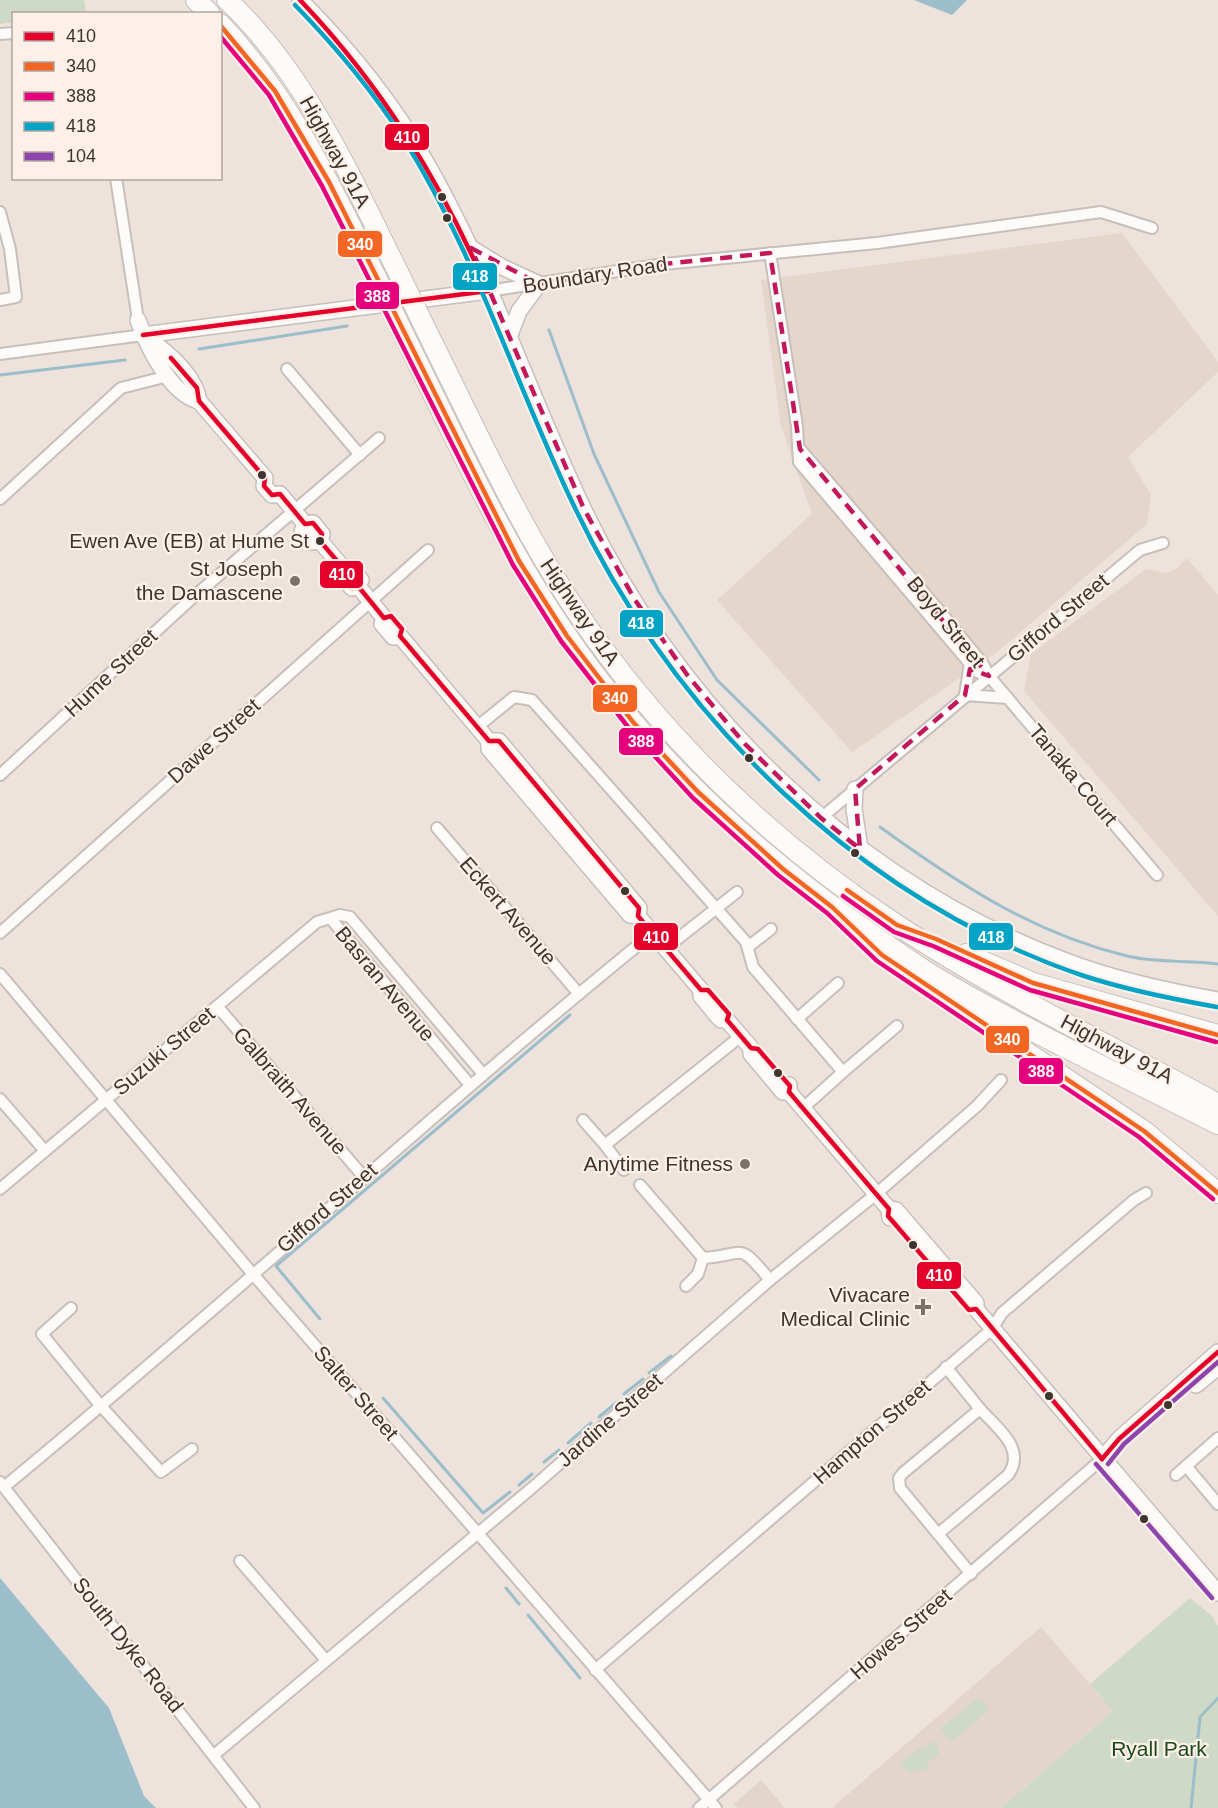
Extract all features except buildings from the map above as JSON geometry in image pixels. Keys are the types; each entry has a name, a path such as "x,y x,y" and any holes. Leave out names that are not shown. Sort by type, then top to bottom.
{"highway":[{"path":"196,0 208,12"},
{"name":"Highway 91A","path":"227,0 270,48 315,113 344,164 542,556 580,616 628,682 676,739 760,821 820,871 897,925 982,976 1218,1104"},
{"name":"Highway 91A","path":"222,26 257,66 292,118 329,182 519,561 567,636 640,730 698,792 783,869 832,907 933,976 1218,1124"},
{"path":"832,907 882,955 1144,1131 1218,1192"},
{"path":"897,925 936,939 1033,983 1218,1035"}],"street":[{"path":"300,0 343,45 407,131 471,248 508,340 584,509 608,555 654,630 688,676 744,743 821,818 860,849 928,894 1011,939 1100,973 1218,1000"},
{"path":"116,180 141,328 168,376 188,399 199,401"},
{"path":"0,212 10,249 16,297 0,300"},
{"name":"Boundary Road","path":"0,354 141,328 191,329 539,284 664,264 877,243 1101,212 1152,228"},
{"path":"471,248 502,267 539,284 519,311 508,340"},
{"name":"Boyd Street","path":"770,253 800,449 797,456 806,473 969,663 977,672 989,676"},
{"path":"141,328 197,388 199,401 265,478 264,486 272,495 280,494 305,524 302,532 311,542 320,542 344,569 341,576 352,588 358,586 384,618 382,624 393,637 400,636 489,741 499,741 639,908 638,916 701,990 701,996 721,1020 727,1020 746,1042 757,1062 783,1092 789,1092 889,1209 888,1216 969,1310 976,1309 1218,1593"},
{"path":"171,358 174,342 191,329"},
{"path":"287,369 360,454"},
{"path":"0,499 121,388 168,376"},
{"name":"Hume Street","path":"0,775 191,599 379,438"},
{"name":"Boyd Street","path":"800,449 939,609 983,664 989,676"},
{"name":"Gifford Street","path":"821,818 1140,549 1163,543"},
{"name":"Dawe Street","path":"0,933 428,550"},
{"path":"969,663 965,695 1008,698"},
{"name":"Tanaka Court","path":"989,676 1156,875"},
{"path":"477,727 514,697 532,700 716,908 748,947 753,967 843,1072"},
{"path":"855,789 854,808 860,849"},
{"name":"Eckert Avenue","path":"437,828 579,994"},
{"path":"666,948 736,892"},
{"name":"Basran Avenue","path":"470,1085 331,919 340,915 350,917 483,1074"},
{"name":"Suzuki Street","path":"0,1189 317,922 331,919"},
{"path":"748,947 771,928"},
{"name":"Gifford Street","path":"2,1484 100,1405 363,1176 653,933"},
{"name":"Salter Street","path":"0,974 252,1274 713,1804"},
{"path":"797,1019 838,983"},
{"name":"Galbraith Avenue","path":"217,1005 363,1176"},
{"path":"803,1108 897,1026"},
{"path":"605,1145 746,1042"},
{"name":"Jardine Street","path":"214,1755 478,1532 770,1280 876,1194 977,1106 1001,1080"},
{"path":"0,1099 45,1151"},
{"path":"583,1120 624,1170"},
{"path":"640,1185 703,1258"},
{"name":"Hampton Street","path":"595,1670 992,1329 1002,1313 1134,1200 1146,1193"},
{"path":"703,1258 734,1251 746,1253 770,1280"},
{"path":"686,1286 698,1274 703,1258"},
{"path":"71,1308 42,1334 100,1405 161,1472 192,1449"},
{"name":"Howes Street","path":"699,1808 713,1804 1102,1459 1119,1439 1218,1352"},
{"path":"938,1534 1008,1474 1014,1466 1015,1452 1010,1442 946,1367"},
{"name":"Howes Street","path":"1102,1459 1122,1448 1218,1367"},
{"path":"971,1574 900,1488 898,1478 980,1409"},
{"path":"1176,1475 1218,1438"},
{"path":"1186,1466 1218,1504"},
{"name":"South Dyke Road","path":"2,1484 254,1808"},
{"path":"240,1561 325,1659"}],"highlighted area":[{"path":"471,248 539,284 664,264 770,253 800,449 989,676 970,669 965,695 855,789 860,849 821,818 744,743 688,676 635,600 584,509"}],"shaded area":[{"path":"1122,233 1218,362 1218,372 1128,457 1151,495 1147,524 996,653 852,752 717,600 812,514 781,426 761,280"},
{"path":"1187,558 1218,595 1218,916 1024,691 1031,654 1146,569 1166,573 1175,570"},
{"path":"1041,1627 1113,1711 1001,1808 832,1808"},
{"path":"761,1780 785,1808 737,1808 734,1804"}],"green space":[{"path":"0,0 84,0 86,12 12,12 12,22 0,24"},
{"name":"Ryall Park","path":"1190,1598 1212,1616 1218,1626 1218,1808 1001,1808 1113,1711 1090,1684"},
{"path":"977,1699 988,1706 986,1713 951,1742 940,1728"},
{"path":"934,1741 939,1754 927,1763 927,1770 909,1772 901,1763 920,1747 922,1750"}],"water":[{"path":"914,0 967,0 952,15"},
{"path":"0,1578 109,1708 144,1796 156,1808 0,1808"}],"waterway":[{"path":"199,349 347,326"},
{"path":"549,330 594,454 659,592 717,680 819,780"},
{"path":"0,375 125,360"},
{"path":"880,827 968,887 1059,934 1127,956 1161,961 1218,964"},
{"path":"320,1319 276,1266 570,1015"},
{"path":"649,1373 671,1356"},
{"path":"624,1394 643,1379"},
{"path":"383,1398 483,1513 510,1492"},
{"path":"599,1417 617,1402"},
{"path":"568,1443 591,1423"},
{"path":"544,1462 559,1450"},
{"path":"519,1485 532,1474"},
{"path":"506,1588 519,1604"},
{"path":"528,1615 580,1678"},
{"path":"1191,1808 1200,1717 1218,1698"}],"transit line":[{"name":"410","path":"300,0 357,66 407,137 450,212 488,291"},
{"name":"418","path":"295,5 324,36 379,103 429,182 474,274 575,508 617,586 666,660 721,729 783,793 851,850 924,901 1002,943 1084,976 1150,994 1217,1007"},
{"name":"340","path":"222,27 275,91 329,182 519,561 567,636 633,722 698,792 783,869 832,907 882,955 1144,1131 1218,1193"},
{"name":"388","path":"222,38 269,95 322,186 513,565 561,641 628,727 693,798 778,875 827,913 877,961 1139,1137 1213,1199"},
{"name":"410","path":"143,335 488,291"},
{"name":"410","path":"171,358 197,388 199,401 265,478 264,486 272,495 280,494 305,524 313,523 322,534 320,541 344,569 341,576 352,588 358,586 384,618 391,616 402,629 400,636 489,741 499,741 639,908 638,916 701,990 708,990 729,1014 727,1020 751,1048 758,1049 790,1086 789,1092 889,1209 888,1216 969,1310 976,1309 1102,1459"},
{"name":"340","path":"847,890 897,925 936,939 1033,983 1218,1035"},
{"name":"388","path":"843,896 894,932 933,946 1030,990 1216,1042"},
{"name":"410","path":"1102,1459 1119,1439 1218,1352"},
{"name":"104","path":"1108,1464 1124,1444 1218,1362"},
{"name":"104","path":"1096,1464 1212,1598"}],"place":[{"name":"Ewen Ave (EB) at Hume St","path":"320,541"},
{"name":"St Joseph the Damascene","path":"295,581"},
{"name":"Anytime Fitness","path":"745,1164"},
{"name":"Vivacare Medical Clinic","path":"923,1307"}]}
